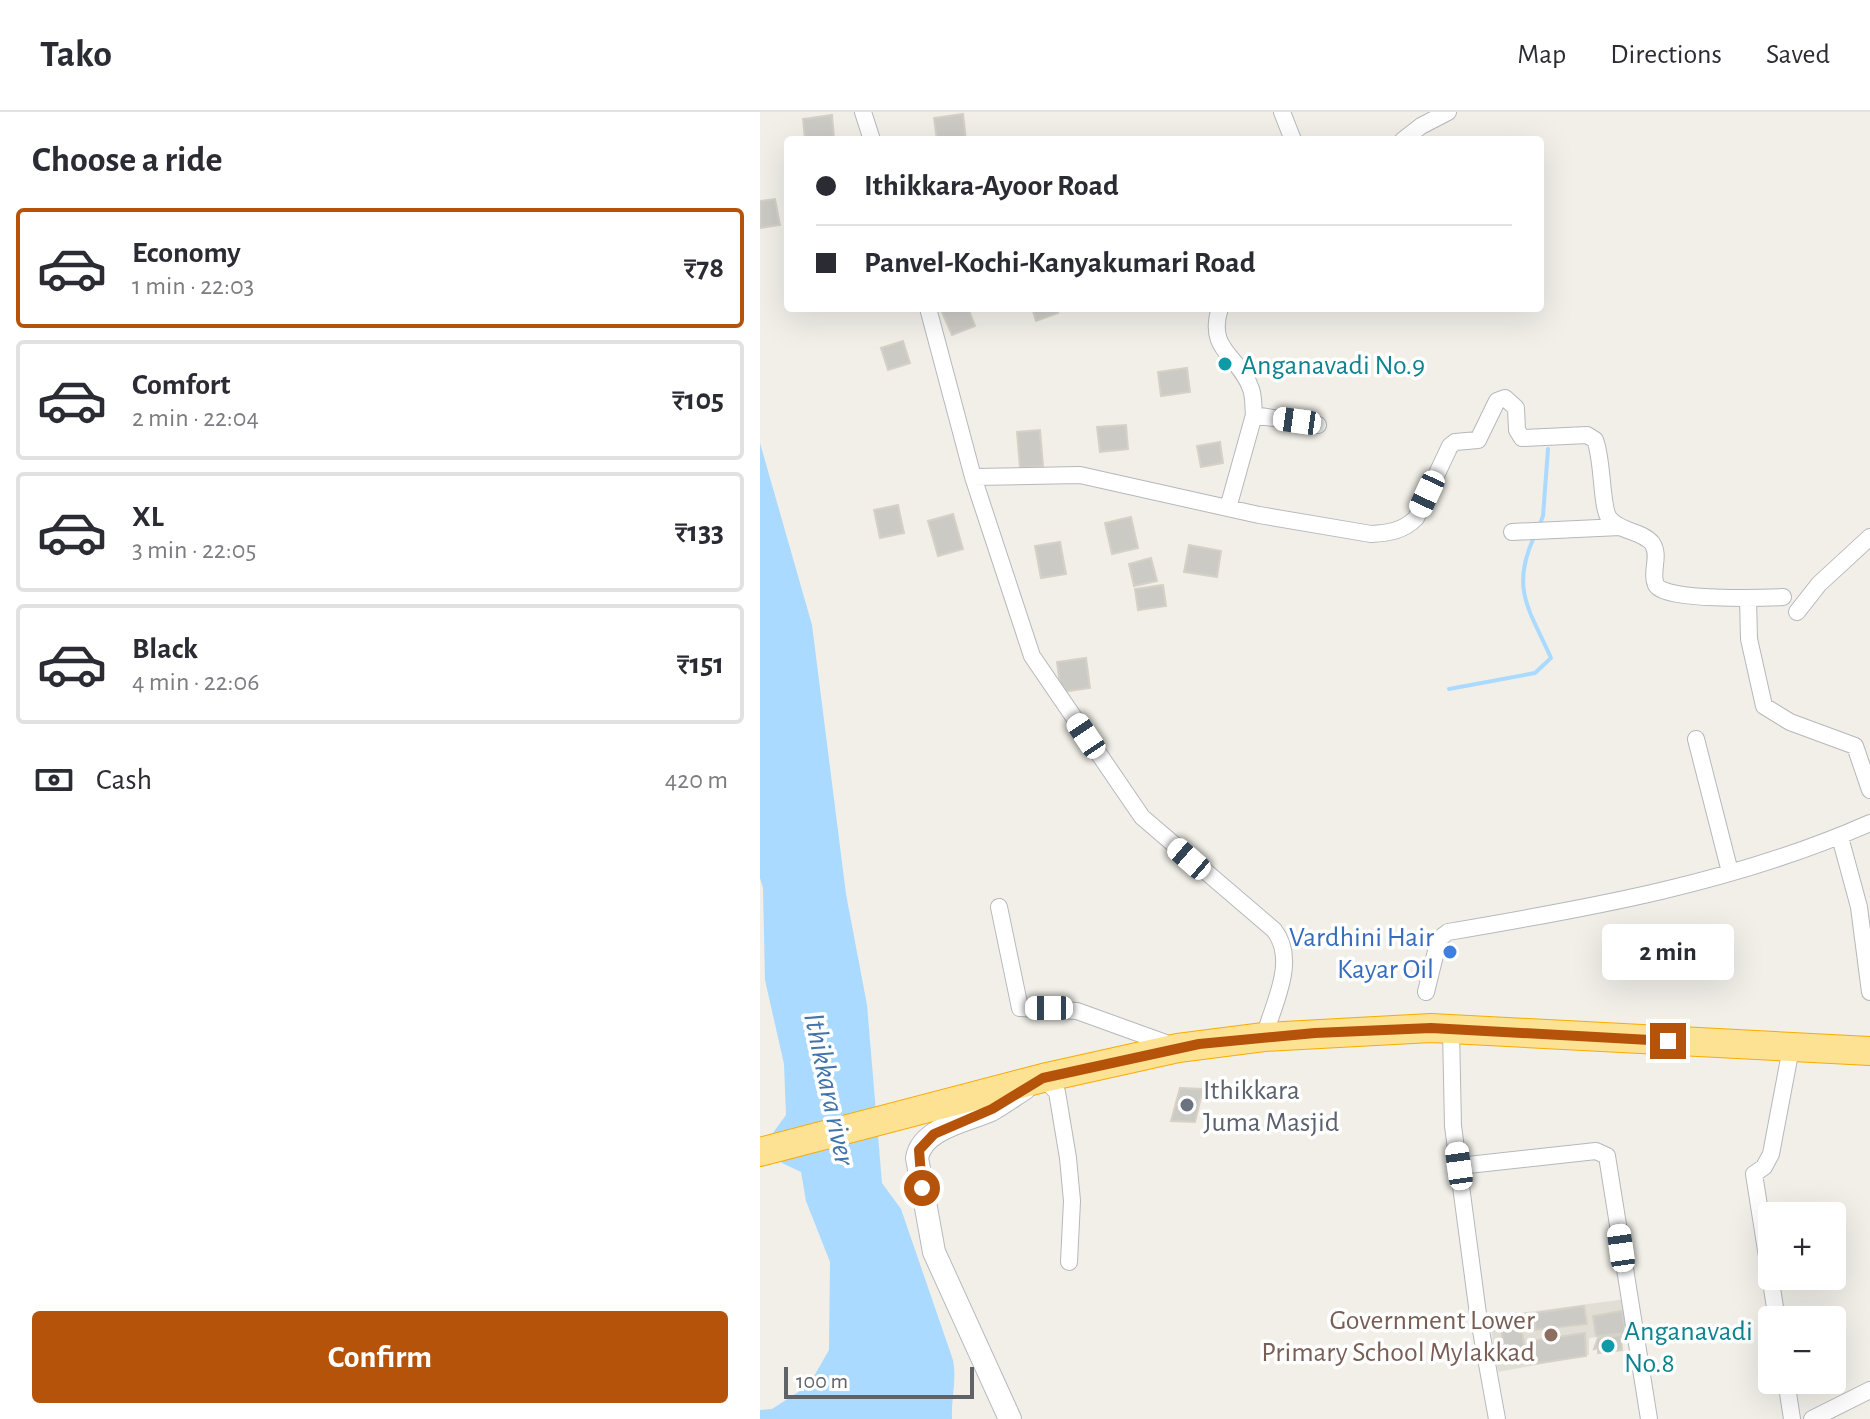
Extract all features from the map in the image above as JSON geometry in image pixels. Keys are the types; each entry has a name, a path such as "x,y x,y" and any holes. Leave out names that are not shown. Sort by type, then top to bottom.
{"highway":[{"path":"760,1152 1043,1078 1178,1048 1264,1037 1390,1029 1451,1030 1870,1051"}],"main road":[{"path":"1010,1419 934,1252 917,1158 919,1150 934,1134 992,1109 1043,1078"}],"street":[{"path":"863,112 871,136"},
{"path":"1282,112 1291,136"},
{"path":"1408,136 1448,112"},
{"path":"929,312 973,477 1028,645 1038,665 1142,817 1282,940 1285,965 1264,1037"},
{"path":"1219,312 1215,323 1222,348 1251,387 1254,415 1228,508"},
{"path":"973,477 1080,475 1228,508 1371,534 1396,532 1416,518 1450,446 1455,442 1478,440 1502,398 1515,405 1517,430 1522,438 1587,435 1595,440 1607,514 1620,527 1652,543 1656,587 1669,594 1783,597"},
{"path":"1254,415 1318,425"},
{"path":"1512,532 1620,527"},
{"path":"1797,612 1819,584 1870,537"},
{"path":"1748,598 1749,639 1764,706 1790,722 1855,746 1870,790"},
{"path":"1696,739 1730,872"},
{"path":"1426,992 1439,939 1448,932 1583,909 1730,872 1840,837 1870,823"},
{"path":"1840,837 1859,907 1870,992"},
{"path":"999,907 1020,1008 1077,1011 1178,1048"},
{"path":"1451,1030 1453,1126 1478,1314 1497,1419"},
{"path":"1775,1306 1754,1174 1764,1167 1771,1154 1791,1048"},
{"path":"1043,1078 1057,1092 1068,1158 1072,1201 1069,1262"},
{"path":"1459,1166 1596,1151 1604,1153 1608,1162 1649,1419"},
{"path":"1812,1419 1870,1390"},
{"path":"1788,1394 1792,1419"}],"shaded area":[{"name":"Government Lower Primary School Mylakkad","path":"1626,1299 1631,1333 1589,1338 1589,1355 1498,1372 1489,1317"}],"water":[{"name":"Ithikkara river","path":"760,443 812,625 846,894 867,1005 882,1183 901,1209 953,1360 952,1419 760,1419 760,1410 772,1409 809,1385 829,1350 830,1262 806,1201 801,1172 782,1163 770,1137 786,1115 784,1064 765,980 763,888 760,878"}],"building":[{"path":"963,114 966,136 936,136 934,118"},
{"path":"832,115 834,136 805,136 803,119"},
{"path":"775,199 780,225 760,228 760,201"},
{"path":"942,312 970,312 975,326 952,335"},
{"path":"1033,312 1058,313 1036,321"},
{"path":"903,341 910,363 888,370 881,348"},
{"path":"1187,368 1190,392 1161,396 1158,372"},
{"path":"1126,425 1128,449 1100,452 1097,427"},
{"path":"1040,430 1043,466 1020,468 1017,432"},
{"path":"1220,442 1223,463 1201,467 1197,446"},
{"path":"898,505 904,533 880,538 874,510"},
{"path":"953,514 963,549 938,556 928,521"},
{"path":"1131,517 1138,548 1112,554 1105,523"},
{"path":"1060,542 1066,574 1041,578 1035,546"},
{"path":"1189,545 1221,551 1217,577 1184,572"},
{"path":"1151,558 1157,581 1134,586 1129,564"},
{"path":"1163,585 1166,606 1138,610 1135,589"},
{"path":"1086,658 1090,688 1061,692 1057,662"},
{"name":"Ithikkara Juma Masjid","path":"1180,1088 1203,1089 1195,1122 1171,1121"},
{"path":"1584,1306 1587,1324 1535,1330 1535,1313"},
{"path":"1622,1311 1626,1333 1596,1336 1593,1316"},
{"path":"1529,1313 1533,1330 1522,1331 1525,1351 1505,1356 1500,1318"},
{"path":"1585,1333 1586,1356 1533,1364 1530,1341"},
{"name":"Anganavadi No.8","path":"1621,1335 1622,1350 1598,1353 1598,1348 1594,1349 1598,1338"}],"waterway":[{"path":"1539,526 1543,516 1548,449"},
{"path":"1449,689 1535,673 1551,658 1530,613 1523,586 1527,555 1534,537"}],"place":[{"name":"Anganavadi No.9","path":"1225,364"},
{"name":"Vardhini Hair Kayar Oil","path":"1450,952"},
{"name":"Ithikkara Juma Masjid","path":"1187,1105"},
{"name":"Government Lower Primary School Mylakkad","path":"1551,1335"},
{"name":"Anganavadi No.8","path":"1608,1346"}],"route":[{"path":"922,1188 917,1158 919,1150 934,1134 992,1109 1043,1078 1178,1048 1264,1037 1431,1028 1668,1041"}]}
